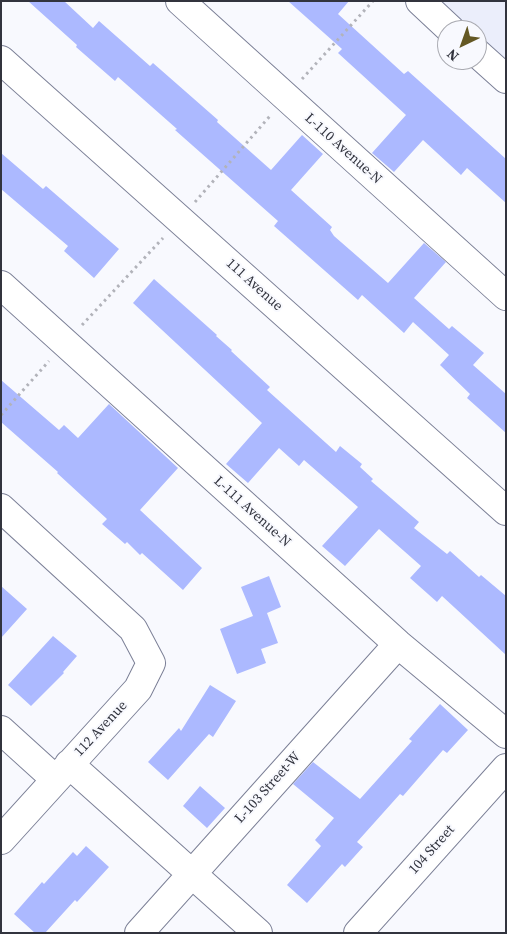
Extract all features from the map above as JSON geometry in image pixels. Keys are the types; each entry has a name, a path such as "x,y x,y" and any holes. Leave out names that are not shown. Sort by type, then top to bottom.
{"street":[{"name":"L-110 Avenue-N","path":"180,1 506,296"},
{"path":"420,1 440,20"},
{"name":"111 Avenue","path":"1,60 506,511"},
{"path":"487,62 506,79"},
{"name":"L-111 Avenue-N","path":"1,286 398,644 506,734"},
{"name":"112 Avenue","path":"1,508 133,629 150,663 138,689 62,772 192,873 258,933"},
{"name":"L-103 Street-W","path":"139,933 398,644"},
{"path":"1,730 62,772 1,840"},
{"name":"104 Street","path":"358,933 506,768"}],"shaded area":[{"path":"419,1 506,1 506,79 487,62 487,20 440,20"}],"building":[{"path":"28,1 64,1 93,28 99,21 150,66 153,63 271,170 302,135 323,154 291,190 332,227 330,230 334,236 388,283 424,243 446,262 414,298 449,329 452,326 484,353 473,365 506,394 506,433 467,398 470,394 440,365 449,355 413,322 404,333 362,295 358,300 274,226 278,221 175,130 177,129 118,77 115,81"},
{"path":"288,1 349,1 338,14 404,74 408,71 506,159 506,203 467,168 461,175 423,140 394,172 372,153 406,115 338,53 342,49"},
{"path":"1,153 43,189 46,186 119,249 94,278 64,251 68,246 1,189"},
{"path":"154,279 217,335 231,351 270,387 267,390 336,452 340,446 362,464 360,467 373,479 371,481 419,522 414,528 447,554 450,551 479,577 481,575 506,596 506,655 442,596 437,602 410,578 421,566 379,529 345,566 322,546 358,507 304,460 299,466 279,448 248,483 226,464 262,423 133,303"},
{"path":"1,380 59,430 64,425 78,438 109,404 178,468 140,510 202,568 183,590 142,553 140,555 127,542 125,544 102,524 107,519 58,472 1,422"},
{"path":"269,576 281,607 267,613 278,643 261,649 266,663 237,674 220,629 253,616 241,587"},
{"path":"1,586 27,609 1,638"},
{"path":"53,636 77,656 64,673 31,706 8,685"},
{"path":"210,685 236,701 213,737 209,734 168,780 148,762 179,728 181,731"},
{"path":"440,704 468,730 447,753 443,750 403,796 400,794 357,842 363,847 345,867 342,864 307,903 287,885 321,846 315,840 334,818 293,784 313,762 360,799 412,741 409,739"},
{"path":"200,786 225,808 207,828 183,806"},
{"path":"86,846 109,867 45,933 35,933 14,914 42,882 44,884 73,852 77,856"}]}
